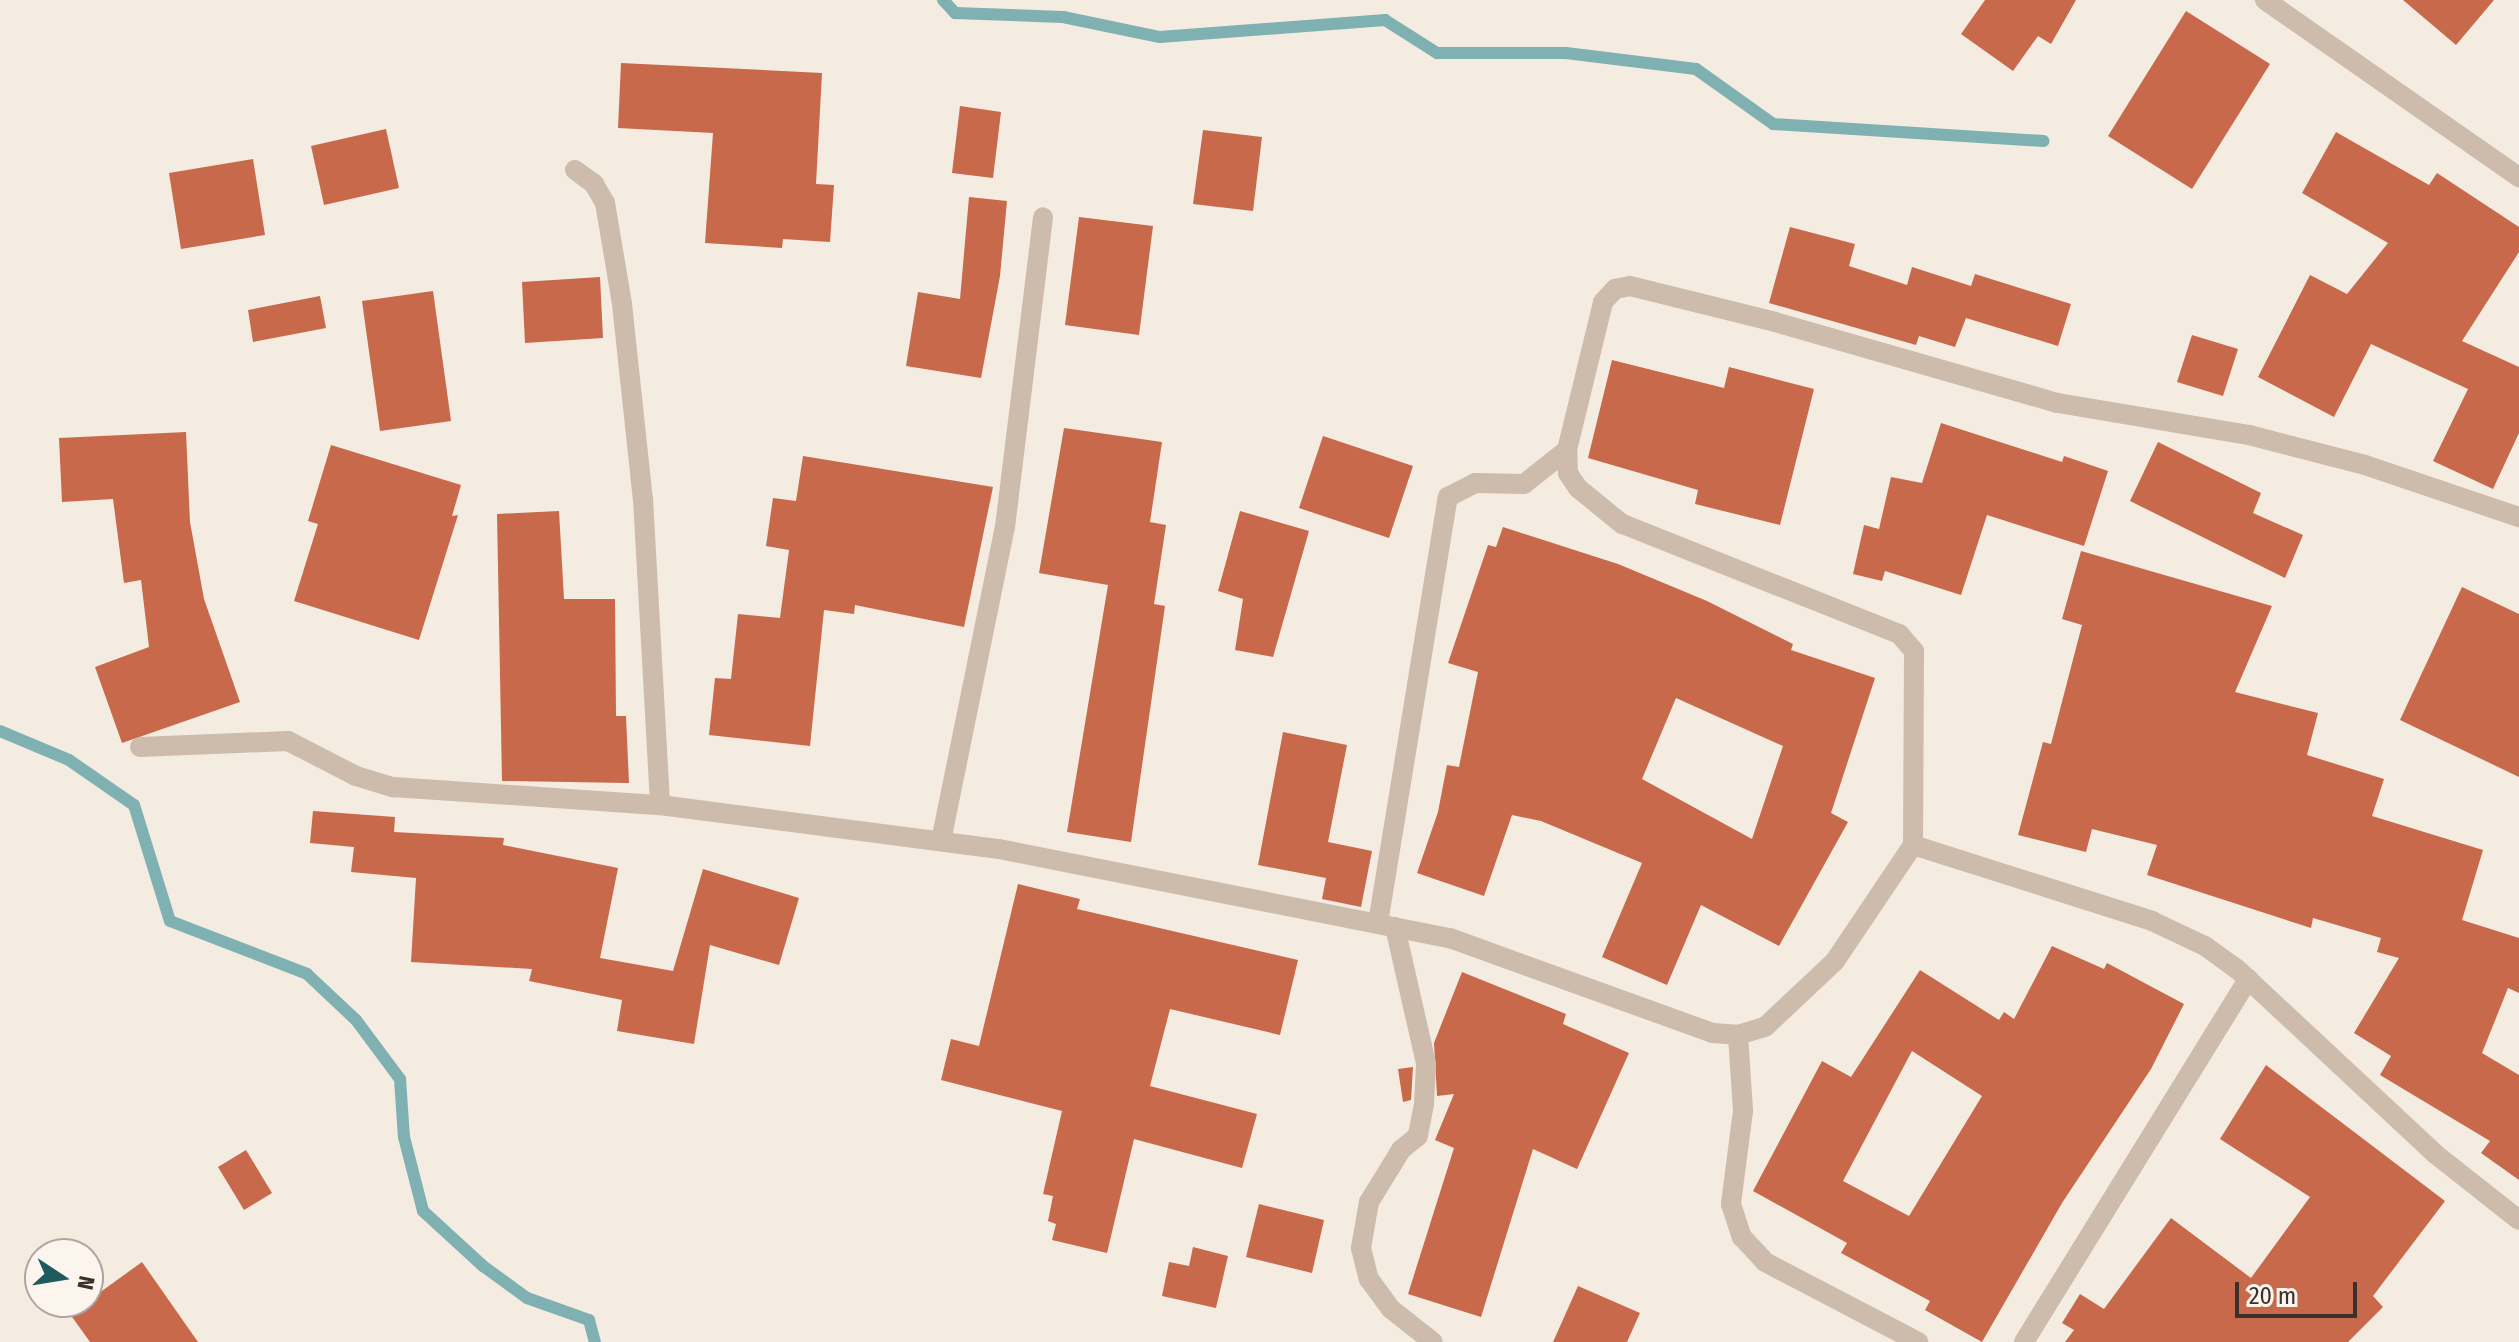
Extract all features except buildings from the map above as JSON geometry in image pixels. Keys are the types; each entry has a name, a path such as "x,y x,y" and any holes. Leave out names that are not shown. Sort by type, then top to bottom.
{"street":[{"path":"2265,0 2519,177"},
{"path":"575,170 594,184 605,203 622,304 643,499 660,805"},
{"path":"941,841 1005,527 1043,217"},
{"path":"140,747 288,741 356,776 393,787 660,805 941,841 1450,938 1712,1033 1738,1035 1765,1027 1835,961 1913,845 1914,651 1899,634 1622,524 1578,488 1568,473 1567,450 1603,302 1615,289 1630,286 2058,403 2249,435 2365,465 2519,517"},
{"path":"1433,1342 1391,1309 1369,1279 1361,1248 1369,1202 1401,1150 1418,1136 1424,1104 1426,1064 1387,925 1448,497 1475,483 1524,484 1567,450"},
{"path":"1913,845 2152,921 2205,946 2248,979 2434,1153 2519,1220"},
{"path":"2024,1342 2248,979"},
{"path":"1738,1035 1743,1111 1731,1204 1742,1237 1765,1262 1918,1342"}],"waterway":[{"path":"943,0 955,13 1063,17 1160,37 1385,20 1437,53 1566,53 1696,69 1773,124 2043,141"},
{"path":"0,731 69,760 134,805 170,921 307,974 356,1020 400,1079 404,1137 423,1211 483,1266 527,1298 589,1320 595,1342"}]}
